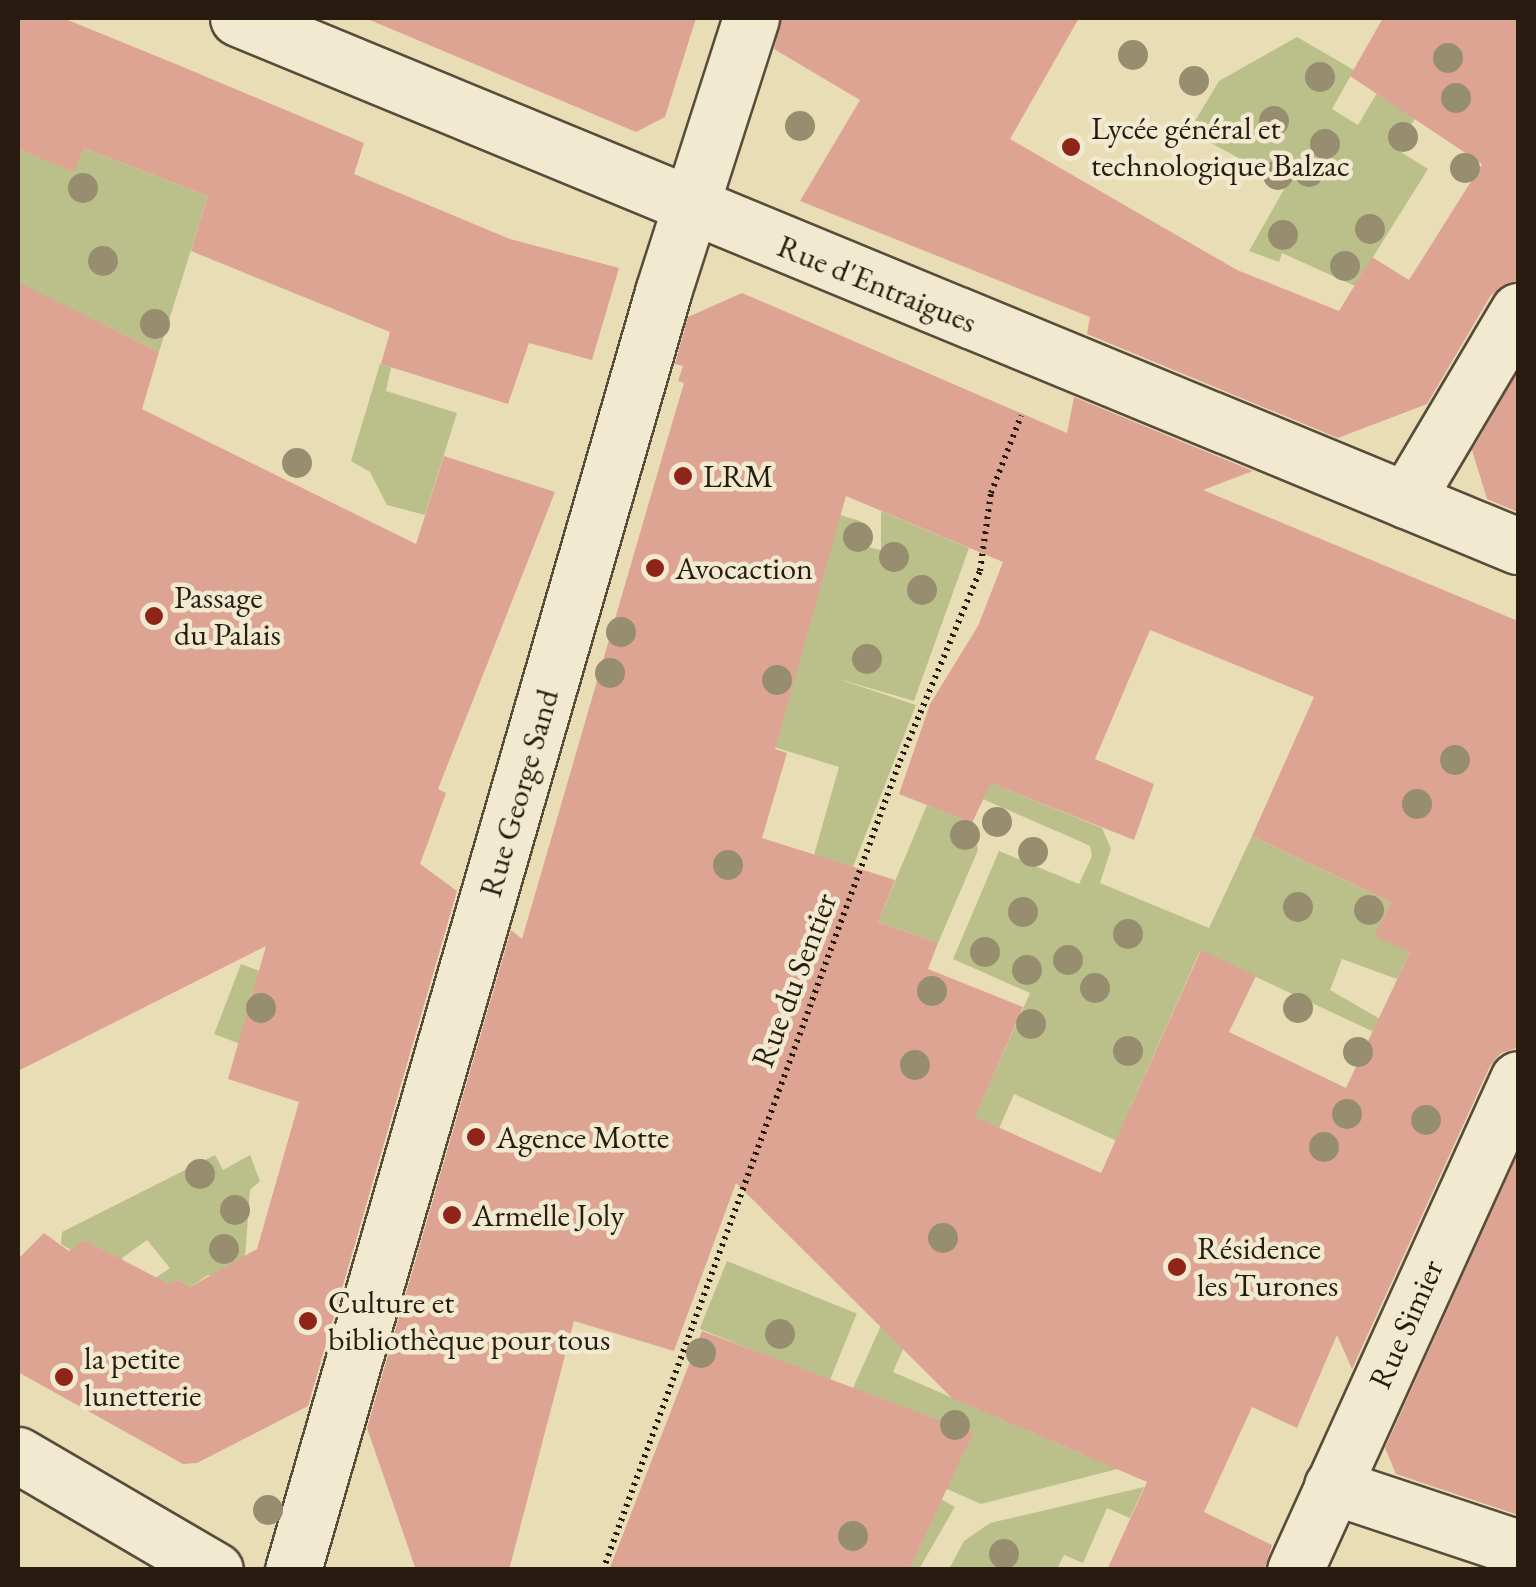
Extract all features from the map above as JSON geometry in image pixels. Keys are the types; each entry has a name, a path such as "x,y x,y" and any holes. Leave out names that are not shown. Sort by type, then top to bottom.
{"street":[{"name":"Rue d'Entraigues","path":"238,18 646,184 690,208 1518,546"},
{"name":"Rue George Sand","path":"294,1570 690,208 751,18"},
{"path":"1406,500 1518,311"},
{"name":"Rue Simier","path":"1295,1570 1518,1079"},
{"path":"18,1454 215,1570"},
{"path":"1332,1486 1518,1548"}],"path":[{"name":"Rue du Sentier","path":"603,1570 900,760 980,572 992,493 1024,406"}],"green space":[{"path":"1297,37 1354,70 1332,109 1358,125 1377,93 1416,117 1396,149 1428,169 1355,286 1282,253 1279,262 1249,251 1287,184 1189,131 1219,81"},
{"path":"84,148 208,196 159,352 31,289 18,321 18,149 74,171"},
{"path":"380,364 391,367 386,391 457,413 425,515 387,505 370,472 351,461"},
{"path":"881,511 969,548 914,701 835,678 916,705 853,867 814,855 839,767 726,732 840,515 860,521 868,547 881,550"},
{"path":"915,752 1102,828 1111,849 1100,883 1209,928 1252,836 1391,902 1375,935 1410,952 1397,979 1342,959 1330,990 1380,1019 1374,1032 1200,951 1130,1108 1222,1189 1014,1094 893,1372 1080,1453 1137,1464 981,1504 947,1489 844,1408 1030,993 953,959 999,851 1079,884 1092,856 1090,846 909,767"},
{"path":"927,805 972,823 978,850 938,943 878,922"},
{"path":"241,964 313,992 286,1062 214,1034"},
{"path":"215,1155 223,1170 250,1155 260,1181 250,1190 245,1257 230,1270 239,1285 208,1275 190,1287 178,1280 149,1295 144,1312 157,1336 137,1347 121,1311 133,1302 111,1269 114,1256 84,1240 73,1251 61,1244 62,1232","holes":["147,1240 170,1268 139,1289 122,1258"]},
{"path":"727,1261 857,1313 829,1381 700,1329"},
{"path":"1144,1487 1130,1518 1107,1508 1083,1563 1064,1555 1057,1569 949,1569 964,1541 990,1523"},
{"path":"941,1499 955,1507 918,1570 902,1567"}],"building":[{"path":"18,18 63,18 183,67 364,143 354,174 510,239 619,268 592,360 529,343 508,404 381,364 390,332 191,251 208,196 84,148 74,172 18,149"},
{"path":"365,18 696,18 665,117 636,132"},
{"path":"781,18 1079,18 1010,139 1237,270 1339,311 1372,257 1409,280 1482,164 1350,76 1383,18 1518,18 1518,280 1491,295 1427,404 1338,438 1087,334 1090,317 800,201 860,100 774,49"},
{"path":"18,282 159,352 142,409 416,544 444,456 555,492 438,789 446,793 420,864 457,891 308,1406 197,1463 183,1464 18,1372 18,1259 44,1233 69,1251 84,1240 169,1284 178,1280 190,1287 257,1249 299,1102 228,1079 266,946 18,1071"},
{"path":"742,293 1067,433 1074,397 1253,471 1203,490 1518,621 1518,1048 1501,1053 1490,1066 1352,1369 1337,1335 1297,1428 1252,1407 1204,1512 1272,1545 1264,1570 1107,1570 1147,1482 952,1398 736,1183 674,1351 574,1321 509,1570 416,1570 367,1428 511,930 522,939 684,383 678,381 683,366 675,364 688,317","holes":["846,496 1003,562 978,626 930,704 899,794 972,823 991,783 1134,840 1154,784 1095,759 1150,630 1314,697 1252,836 1391,902 1374,936 1410,952 1346,1088 1229,1032 1256,976 1201,950 1101,1173 975,1117 1023,1007 928,969 938,943 878,922 895,880 762,838 787,753 775,749"]},
{"path":"1518,371 1518,512 1487,499 1472,450"},
{"path":"1518,1153 1518,1515 1396,1474 1385,1448"},
{"path":"702,1331 973,1433 909,1570 609,1570"}],"place":[{"name":"Lycée général et technologique Balzac","path":"1071,147"},
{"name":"LRM","path":"683,476"},
{"name":"Avocaction","path":"655,568"},
{"name":"Passage du Palais","path":"154,616"},
{"name":"Agence Motte","path":"476,1137"},
{"name":"Armelle Joly","path":"452,1215"},
{"name":"Résidence les Turones","path":"1177,1267"},
{"name":"Culture et bibliothèque pour tous","path":"308,1321"},
{"name":"la petite lunetterie","path":"64,1377"}]}
